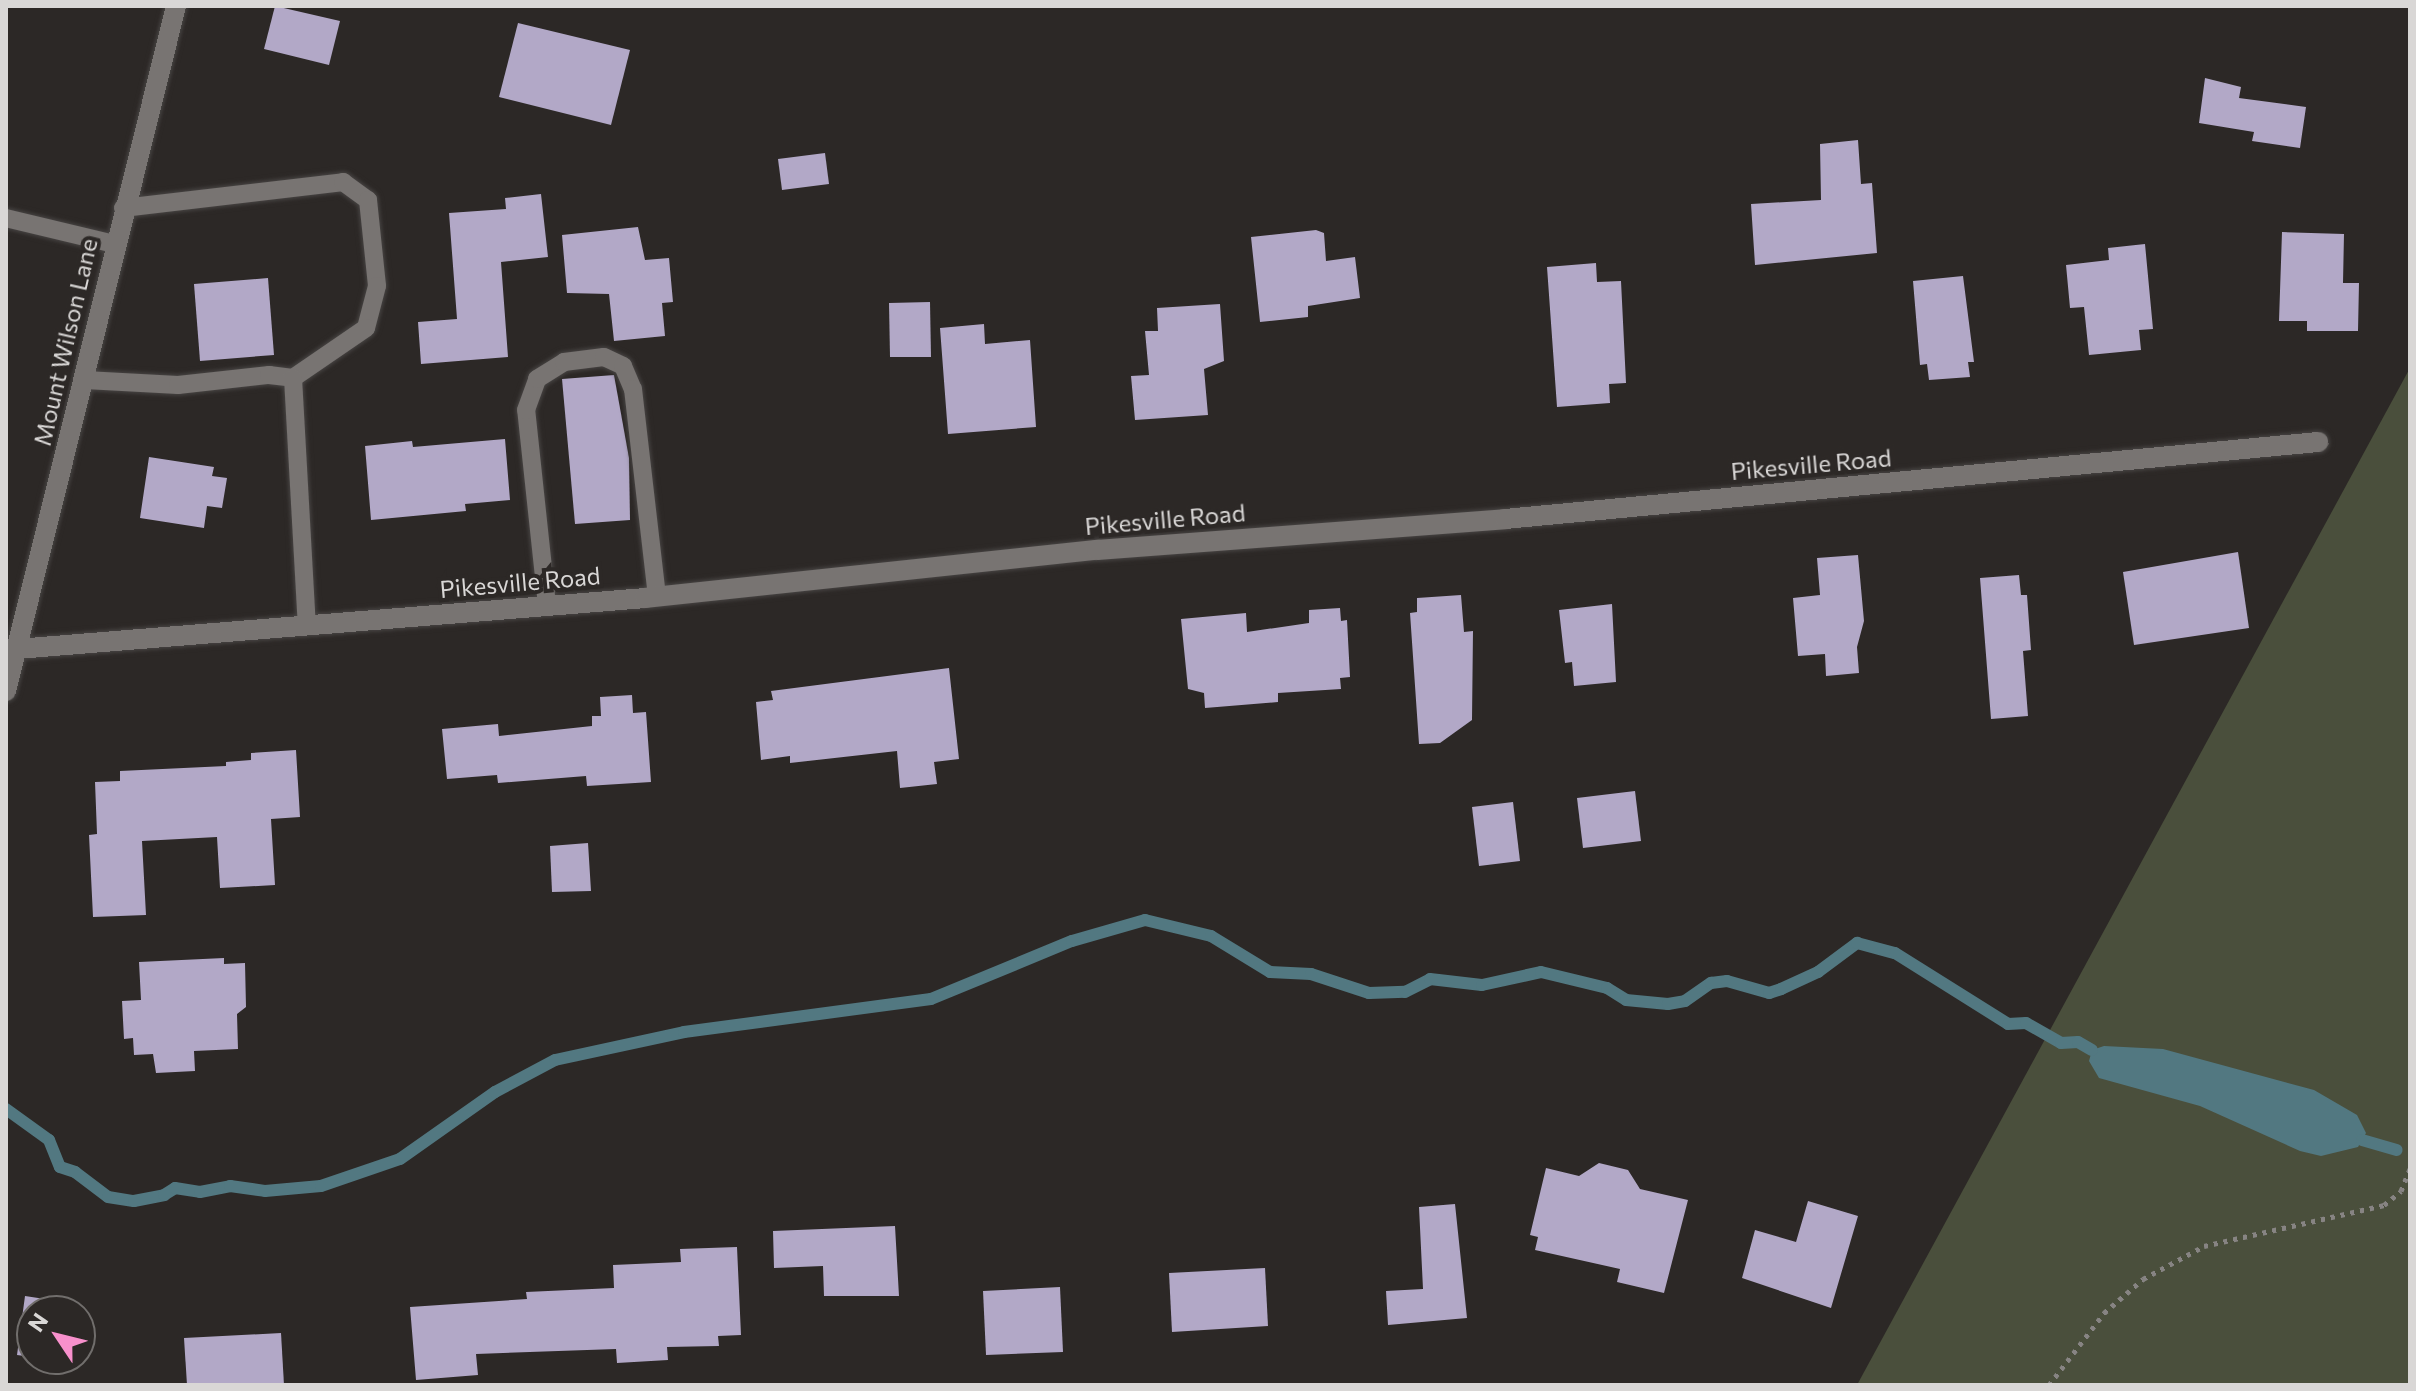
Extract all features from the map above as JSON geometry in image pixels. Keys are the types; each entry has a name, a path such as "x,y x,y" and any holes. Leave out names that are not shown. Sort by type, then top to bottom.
{"street":[{"name":"Mount Wilson Lane","path":"6,691 85,380 114,244 176,6"},
{"name":"Pikesville Road","path":"17,649 657,596 1097,550 1505,519 2318,442"}],"lane":[{"path":"85,380 178,385 269,375 293,378 366,328 377,286 368,200 343,182 123,208"},
{"path":"6,218 114,244"},
{"path":"547,605 526,410 537,379 564,362 604,357 623,366 633,389 657,596"},
{"path":"293,378 307,625"}],"path":[{"path":"2049,1385 2104,1313 2143,1279 2204,1246 2384,1205 2401,1191 2410,1169"}],"green space":[{"path":"2410,368 2410,1385 1857,1385"}],"water":[{"path":"2104,1046 2163,1049 2314,1090 2357,1115 2366,1133 2358,1147 2321,1156 2300,1151 2200,1106 2099,1078 2089,1061 2092,1050"}],"building":[{"path":"275,6 340,21 329,65 264,49"},
{"path":"518,23 630,50 611,125 499,97"},
{"path":"2205,78 2241,87 2239,98 2306,107 2300,148 2252,141 2254,132 2199,123"},
{"path":"1858,140 1861,184 1872,183 1877,253 1755,265 1751,204 1821,200 1820,144"},
{"path":"825,153 829,184 782,190 778,159"},
{"path":"541,194 548,257 501,262 508,357 421,364 418,322 457,319 449,213 506,209 505,198"},
{"path":"638,227 645,260 669,258 673,302 662,303 665,336 614,341 609,294 567,293 562,235"},
{"path":"1316,230 1324,233 1326,261 1355,257 1360,298 1308,306 1308,317 1260,322 1251,237"},
{"path":"2282,232 2344,234 2343,283 2359,283 2358,331 2307,331 2307,321 2279,321"},
{"path":"2145,244 2153,329 2139,330 2141,350 2089,355 2084,307 2070,308 2066,265 2109,260 2108,248"},
{"path":"1596,263 1597,282 1621,281 1626,383 1609,384 1610,403 1557,407 1547,267"},
{"path":"1963,276 1974,362 1968,362 1970,377 1929,380 1927,364 1920,365 1913,281"},
{"path":"268,278 274,355 200,361 194,284"},
{"path":"930,302 931,357 890,357 889,303"},
{"path":"1220,304 1224,361 1204,369 1208,415 1135,420 1131,376 1149,375 1145,331 1158,331 1157,308"},
{"path":"984,324 985,344 1030,340 1036,427 948,434 940,328"},
{"path":"614,375 629,458 630,520 575,524 562,379"},
{"path":"505,439 510,500 465,504 466,511 371,520 365,446 412,441 413,447"},
{"path":"149,457 214,467 212,476 227,478 222,508 207,506 204,528 140,518"},
{"path":"2238,552 2249,628 2134,645 2123,572"},
{"path":"1858,555 1864,621 1857,647 1859,673 1826,676 1825,654 1798,656 1793,598 1820,595 1817,558"},
{"path":"2019,575 2021,595 2027,595 2031,650 2023,651 2028,716 1991,719 1980,578"},
{"path":"1461,595 1464,632 1473,631 1472,720 1440,743 1419,744 1410,613 1417,612 1417,598"},
{"path":"1612,604 1616,682 1574,686 1572,662 1565,663 1559,610"},
{"path":"1340,608 1341,621 1347,620 1350,677 1340,678 1341,689 1278,693 1278,702 1205,708 1204,693 1188,689 1181,619 1246,613 1247,632 1309,623 1309,610"},
{"path":"949,668 959,759 934,762 937,784 900,788 897,751 790,763 790,756 761,760 756,702 773,700 771,691"},
{"path":"632,695 633,713 646,712 651,782 587,786 586,776 498,783 497,775 447,779 442,729 498,724 499,736 592,726 592,716 601,716 600,697"},
{"path":"296,750 300,817 271,819 275,885 220,888 217,837 142,841 146,915 93,917 89,835 97,834 95,782 120,781 120,771 226,766 226,762 251,760 251,753"},
{"path":"1635,791 1641,841 1583,848 1577,798"},
{"path":"1513,802 1520,861 1479,866 1472,807"},
{"path":"588,843 591,891 552,892 550,846"},
{"path":"224,958 224,964 245,963 246,1007 237,1014 238,1049 194,1051 195,1071 156,1073 153,1054 134,1055 133,1038 124,1039 122,1001 141,1000 139,962"},
{"path":"1599,1163 1628,1170 1640,1189 1688,1200 1664,1293 1617,1282 1620,1269 1535,1250 1538,1237 1530,1235 1546,1168 1579,1176"},
{"path":"1808,1201 1858,1216 1831,1308 1742,1278 1755,1230 1796,1242"},
{"path":"1455,1204 1467,1318 1388,1325 1386,1291 1423,1289 1419,1207"},
{"path":"895,1226 899,1296 824,1296 823,1266 774,1268 773,1231"},
{"path":"737,1247 741,1335 718,1336 719,1346 667,1347 668,1360 617,1363 616,1349 476,1354 478,1375 416,1380 410,1307 527,1299 526,1292 614,1288 613,1265 681,1262 680,1249"},
{"path":"1265,1268 1268,1326 1172,1332 1169,1273"},
{"path":"1060,1287 1063,1352 986,1355 983,1291"},
{"path":"281,1333 284,1385 187,1385 184,1338"}],"waterway":[{"path":"6,1109 49,1140 60,1167 75,1172 108,1197 134,1201 164,1195 175,1188 200,1192 230,1186 265,1191 321,1186 400,1159 495,1092 555,1060 684,1032 931,999 1072,941 1145,920 1211,936 1270,972 1311,974 1369,993 1405,992 1430,979 1482,985 1541,972 1607,988 1626,1000 1668,1004 1685,1001 1711,983 1727,981 1769,993 1818,972 1857,943 1895,953 2008,1024 2026,1023 2061,1043 2078,1042 2092,1050"},
{"path":"2362,1140 2397,1150"}]}
